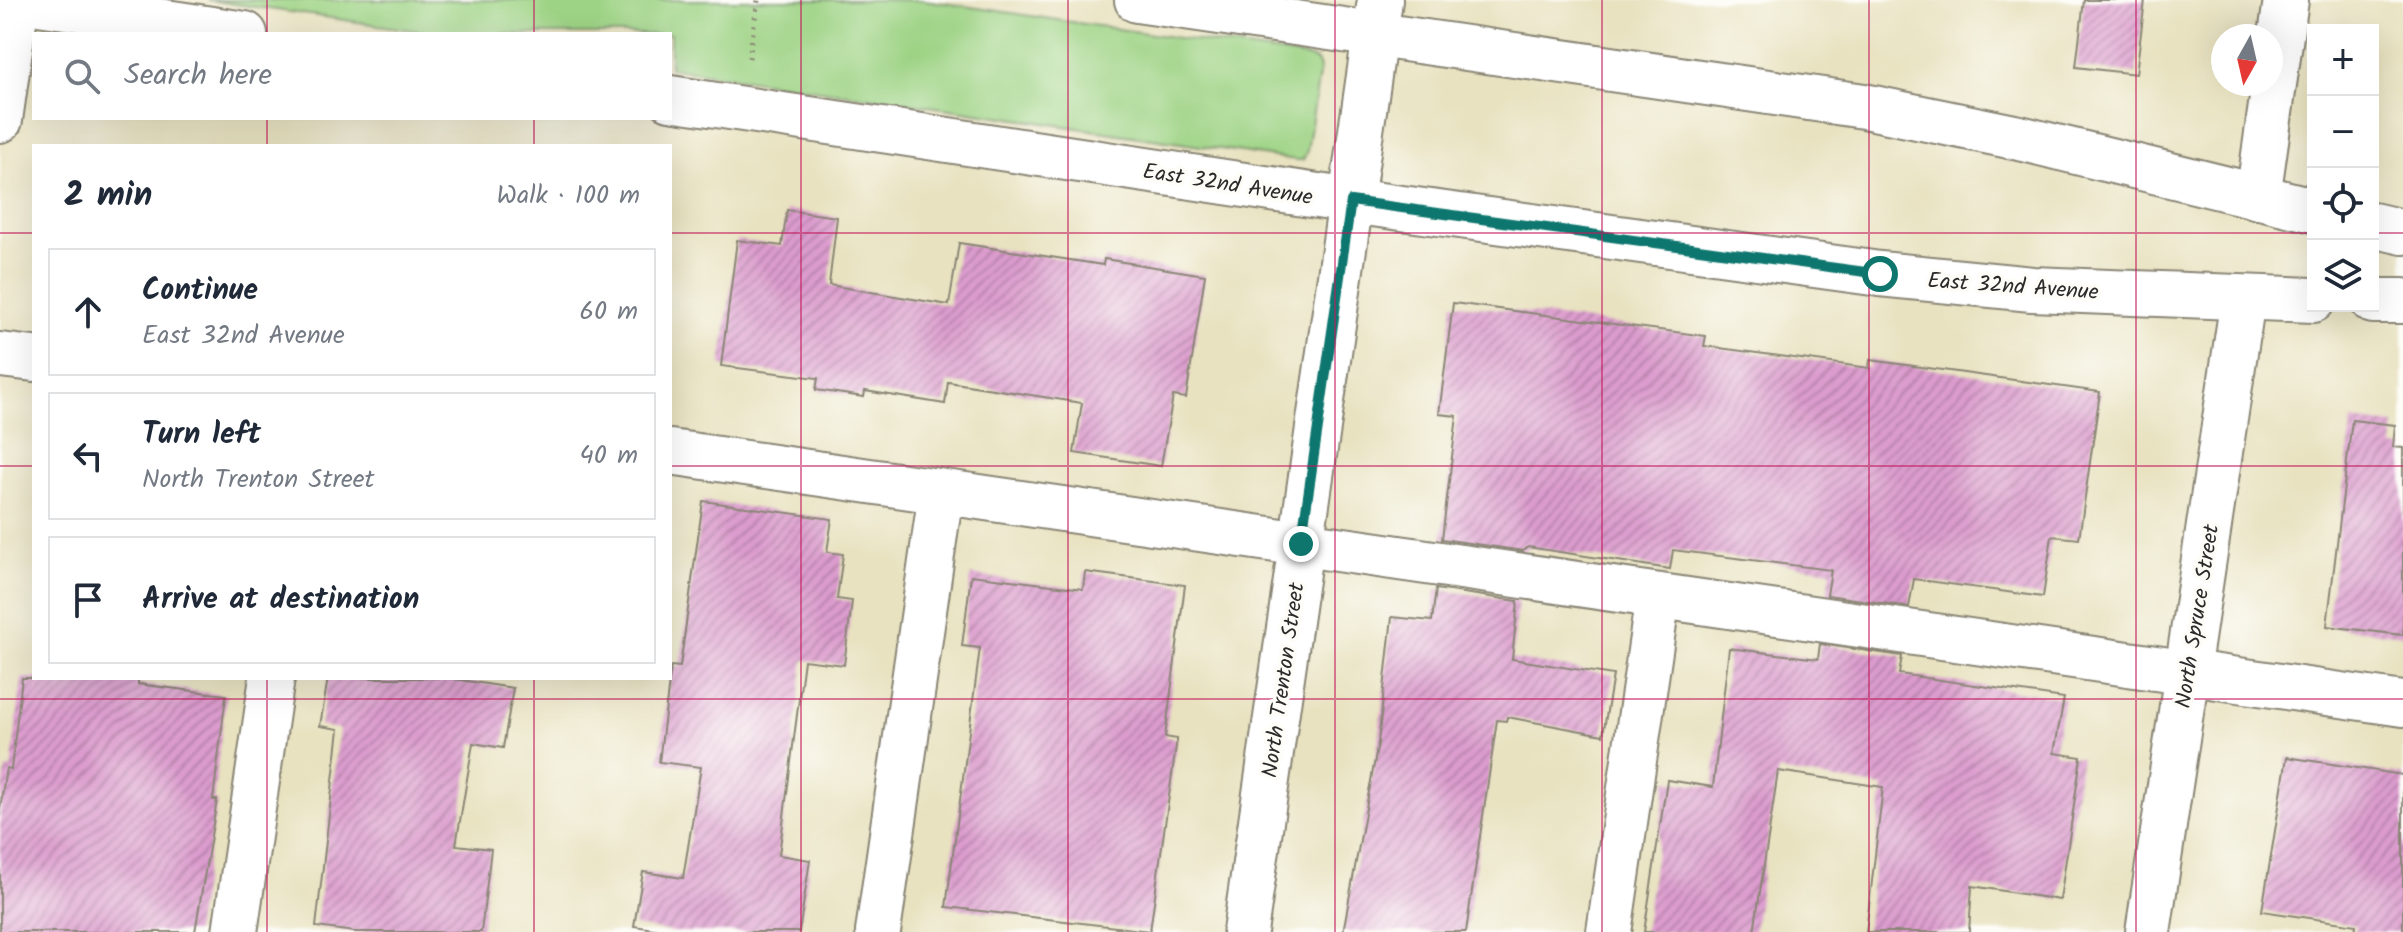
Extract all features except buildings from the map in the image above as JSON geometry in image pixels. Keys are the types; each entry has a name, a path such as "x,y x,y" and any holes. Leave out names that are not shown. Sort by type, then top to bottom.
{"street":[{"path":"0,120 18,0 232,32"},
{"path":"1137,0 1378,18 1864,106 2024,139 2307,209"},
{"path":"2258,197 2286,0"},
{"name":"North Trenton Street","path":"1245,932 1378,18"},
{"name":"East 32nd Avenue","path":"672,98 1351,201 1880,274 2032,289 2307,300"},
{"path":"2379,226 2403,232"},
{"name":"North Spruce Street","path":"2148,932 2243,299"},
{"path":"2379,301 2403,301"},
{"path":"0,355 32,359"},
{"path":"672,452 2403,704"},
{"path":"878,932 941,492"},
{"path":"1609,932 1658,596"},
{"path":"235,932 272,680"}],"path":[{"path":"749,61 758,0"}],"green space":[{"path":"208,0 924,0 1308,57 1317,61 1320,68 1307,151 1303,160 1296,160 672,68 672,32 425,32"}],"route":[{"path":"1301,544 1351,201 1880,274"}]}
